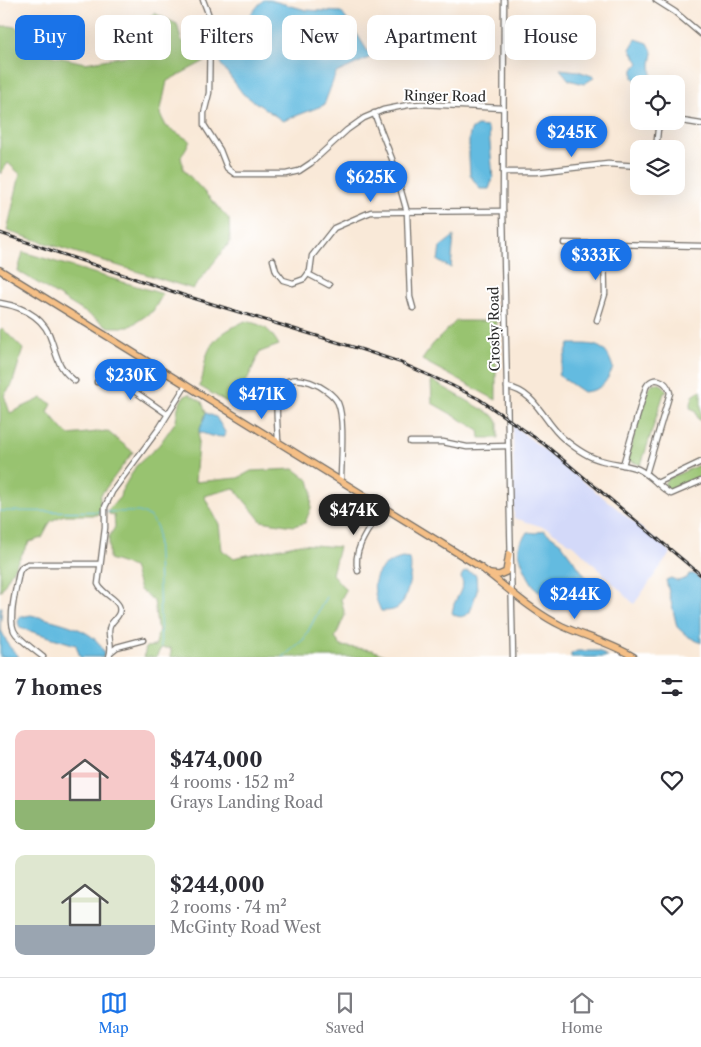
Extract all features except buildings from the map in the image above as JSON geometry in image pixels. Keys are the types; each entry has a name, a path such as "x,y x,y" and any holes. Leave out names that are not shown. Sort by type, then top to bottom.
{"main road":[{"path":"0,271 341,480 488,573 550,620 634,657"},
{"path":"488,573 499,575 506,572 509,554"}],"street":[{"name":"Ringer Road","path":"203,0 210,24 209,93 204,113 204,125 231,172 240,174 286,174 299,171 311,163 355,123 383,110 408,104 504,108"},
{"name":"Crosby Road","path":"504,0 503,211 512,657"},
{"path":"656,0 675,12 701,34"},
{"path":"374,114 392,159 407,212 410,297 413,308"},
{"path":"685,121 701,124"},
{"path":"504,172 536,172 608,164 630,165"},
{"path":"273,260 276,272 283,280 298,282 308,274 312,256 334,228 372,212 503,211"},
{"path":"564,243 701,246"},
{"path":"597,320 604,294 604,244"},
{"path":"308,274 329,285"},
{"path":"0,303 19,306 32,313 43,323 49,332 58,364 75,381"},
{"path":"278,442 278,396 281,386 294,379 323,388 334,397 340,409 341,480"},
{"path":"623,465 646,388 652,381 661,380 666,384 670,393 646,474"},
{"path":"97,382 116,384 134,391 168,414"},
{"path":"109,657 112,650 110,625 119,614 119,608 116,602 98,584 106,528 105,507 112,492 168,414 186,385"},
{"path":"506,388 518,390 528,396 559,435 574,447 600,460 623,465 646,474 669,494 701,481"},
{"path":"410,442 443,442 467,447 508,446"},
{"path":"658,483 701,462"},
{"path":"358,571 355,563 357,554 383,507"},
{"path":"43,657 16,634 12,628 19,572 22,567 28,564 100,564"},
{"path":"112,650 144,640"}],"shaded area":[{"path":"513,425 671,552 634,604 577,548 547,528 514,518"}],"green space":[{"path":"171,21 177,24 181,40 181,60 205,61 167,81 160,114 166,126 190,141 181,157 184,170 229,219 230,242 193,289 7,231 20,174 8,163 0,174 0,27 15,27 15,60 71,60 85,63 103,60 171,60"},
{"path":"23,252 163,294 153,311 129,327 109,327 18,271"},
{"path":"245,321 265,328 279,345 260,352 240,395 240,410 199,386 203,377 207,354 215,341 225,332"},
{"path":"456,321 496,321 496,400 422,360 433,344"},
{"path":"2,328 23,349 12,385 4,395 10,413 42,398 52,404 48,412 68,435 107,431 133,452 100,496 100,511 97,515 64,515 51,521 42,538 29,542 0,592 0,330"},
{"path":"431,380 494,416 498,422 498,438 480,438 479,430 432,403"},
{"path":"653,383 662,385 667,392 664,393 641,465 627,459 648,389"},
{"path":"701,390 701,421 698,419 695,410 690,408 693,396"},
{"path":"189,394 202,402 206,413 199,432 195,482 238,478 251,471 294,469 309,480 312,491 311,508 305,523 293,526 261,521 234,488 204,496 219,524 222,550 233,558 300,544 339,547 332,574 346,590 341,599 345,615 335,638 341,646 372,650 389,657 171,657 171,648 161,648 156,657 144,657 146,647 155,646 159,630 154,601 140,590 133,567 109,559 109,537 115,527 114,515 109,514 108,510 120,497 136,466 159,445 176,421 178,407 183,397"},
{"path":"701,464 701,477 671,491 667,489 664,484 667,479"}],"water":[{"path":"263,0 270,0 306,10 341,12 343,15 282,15 282,60 357,60 357,34 367,50 367,59 336,73 324,105 283,121 243,94 220,63 222,60 272,60 272,15 250,15"},
{"path":"636,39 648,43 653,53 652,75 633,75 633,69 639,63 630,49"},
{"path":"560,69 578,71 595,77 584,84 569,80"},
{"path":"477,126 487,127 489,132 493,178 489,189 480,189 470,175 469,138 471,130"},
{"path":"454,236 451,268 438,261 440,247"},
{"path":"569,344 597,346 607,353 613,368 608,378 599,388 583,392 558,375"},
{"path":"206,413 216,417 225,432 224,437 211,436 199,432"},
{"path":"543,530 561,543 585,576 586,581 574,598 566,604 551,600 539,592 526,573 521,558 519,546 527,532 536,533"},
{"path":"402,558 410,559 411,563 409,583 405,597 398,608 381,611 375,593 374,585 376,578 384,566"},
{"path":"467,571 476,575 477,591 470,612 459,617 452,613 463,584 461,577"},
{"path":"689,574 694,574 701,580 701,643 687,636 677,627 666,580 671,578 678,581 687,578"},
{"path":"0,607 2,607 0,628"},
{"path":"31,615 64,624 86,633 95,639 101,647 104,657 80,657 76,645 20,628 18,622 20,617"},
{"path":"0,628 9,646 19,657 0,657"},
{"path":"577,651 599,651 608,657 571,657 571,654"}],"waterway":[{"path":"0,511 139,512 149,516 157,527 161,648"},
{"path":"283,657 304,639 326,597"}],"railway":[{"path":"0,233 183,295 399,362 451,385 479,399 544,444 701,575"}]}
